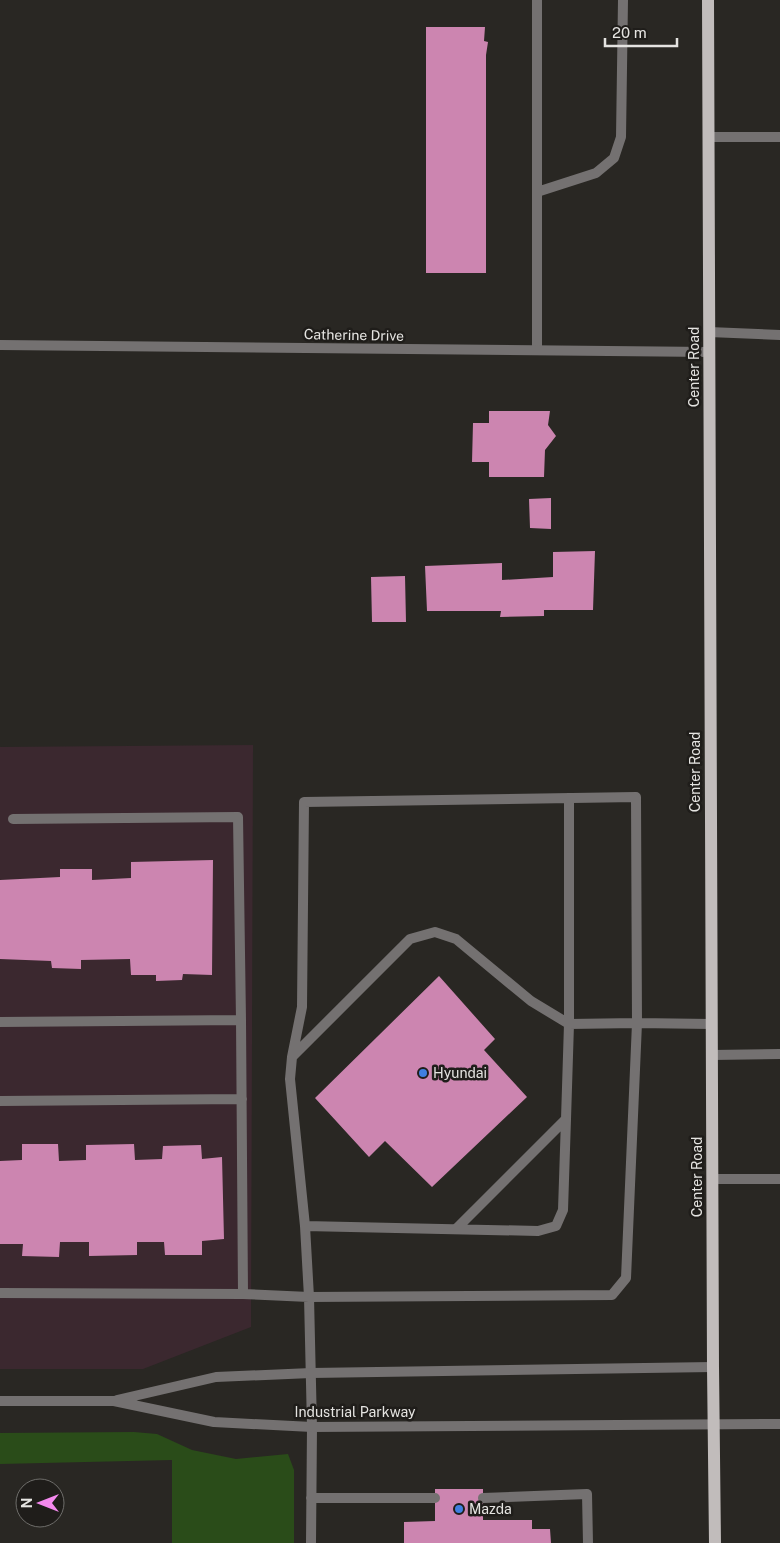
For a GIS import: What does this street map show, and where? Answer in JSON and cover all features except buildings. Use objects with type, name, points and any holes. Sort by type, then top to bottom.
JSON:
[{"type":"main road","name":"Center Road","points":[[708,0],[711,1024],[715,1543]]},
{"type":"street","points":[[537,0],[537,350]]},
{"type":"street","points":[[537,192],[596,174],[614,158],[621,137],[623,0]]},
{"type":"street","points":[[708,137],[780,137]]},
{"type":"street","points":[[709,332],[780,334]]},
{"type":"street","name":"Catherine Drive","points":[[0,345],[709,352]]},
{"type":"street","points":[[0,1293],[243,1294],[309,1297],[612,1295],[626,1278],[637,1023],[636,797],[304,802],[302,1007],[292,1057],[290,1079],[305,1226],[309,1297],[312,1427],[311,1543]]},
{"type":"street","points":[[305,1226],[538,1231],[556,1226],[563,1210],[569,1024],[569,798]]},
{"type":"street","points":[[13,818],[238,817],[243,1294]]},
{"type":"street","points":[[292,1057],[410,939],[436,932],[456,939],[531,1000],[569,1024],[711,1024]]},
{"type":"street","points":[[0,1022],[241,1020]]},
{"type":"street","points":[[712,1055],[780,1054]]},
{"type":"street","points":[[0,1101],[242,1099]]},
{"type":"street","points":[[456,1229],[566,1118]]},
{"type":"street","points":[[712,1179],[780,1179]]},
{"type":"street","points":[[114,1401],[216,1377],[311,1372],[713,1367]]},
{"type":"street","name":"Industrial Parkway","points":[[0,1402],[114,1401],[214,1422],[312,1427],[780,1424]]},
{"type":"street","points":[[483,1498],[587,1494],[588,1543]]},
{"type":"street","points":[[311,1498],[435,1498]]},
{"type":"shaded area","points":[[253,745],[251,1327],[143,1369],[0,1369],[0,747]]},
{"type":"green space","points":[[134,1432],[157,1434],[192,1450],[236,1459],[288,1454],[294,1470],[294,1543],[172,1543],[172,1460],[0,1464],[0,1433]]},
{"type":"place","name":"Hyundai","points":[[423,1073]]},
{"type":"place","name":"Mazda","points":[[459,1509]]}]
